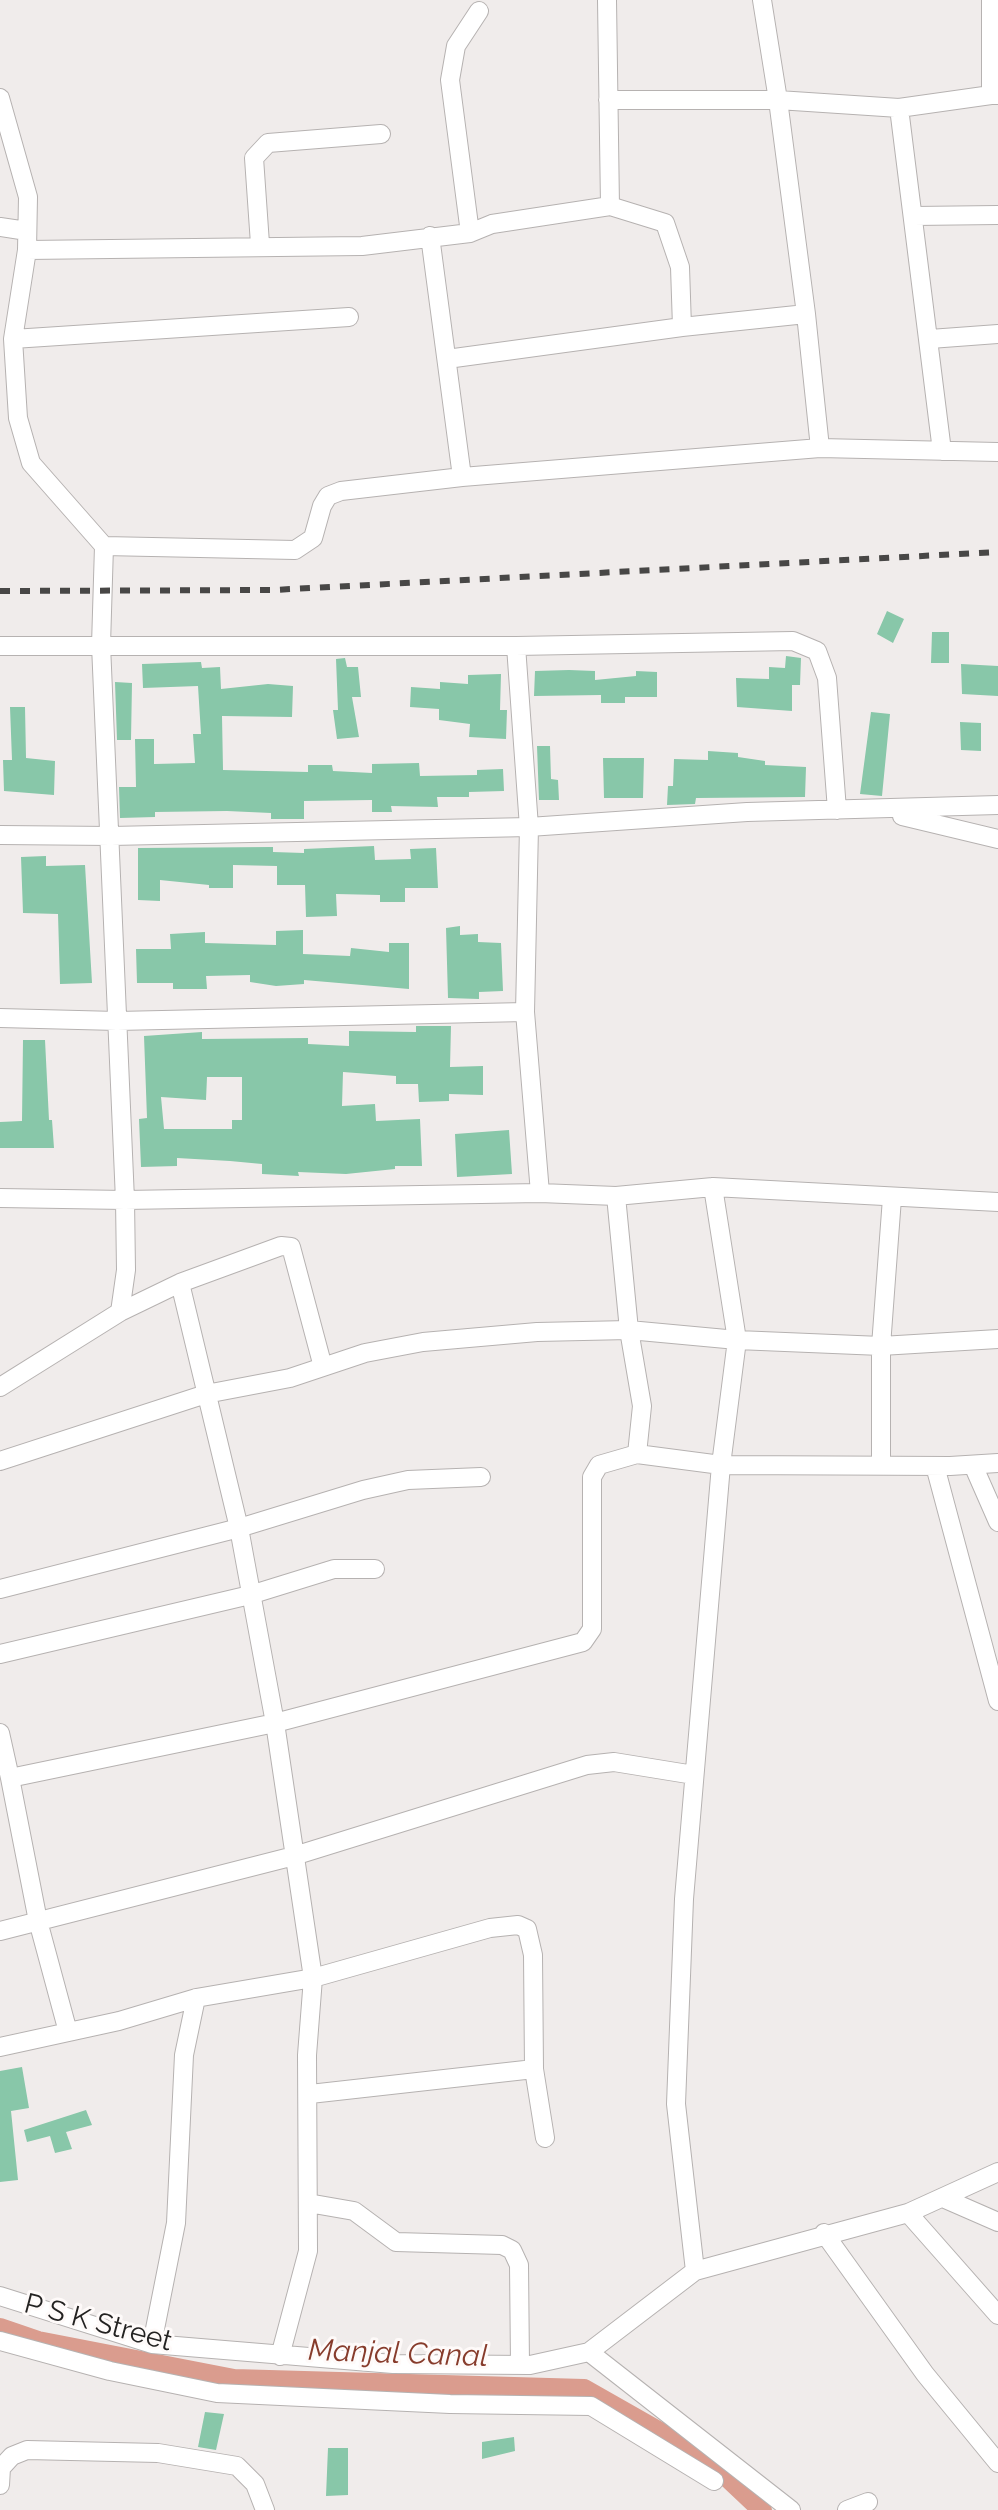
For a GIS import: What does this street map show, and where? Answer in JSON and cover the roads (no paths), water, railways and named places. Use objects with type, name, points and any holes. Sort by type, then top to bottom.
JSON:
[{"type":"street","points":[[607,0],[610,206]]},
{"type":"street","points":[[762,0],[806,314],[820,448]]},
{"type":"street","points":[[608,100],[778,100],[899,108],[995,95],[991,0]]},
{"type":"street","points":[[470,233],[450,80],[456,46],[479,11]]},
{"type":"street","points":[[0,98],[28,197],[27,250],[13,339],[9,416],[31,463],[104,546],[101,645],[125,1200],[126,1270],[120,1312]]},
{"type":"street","points":[[899,108],[942,451]]},
{"type":"street","points":[[260,244],[254,158],[268,143],[381,134]]},
{"type":"street","points":[[27,250],[158,250],[260,244],[362,246],[470,233],[492,224],[610,206],[665,223],[680,267],[682,327]]},
{"type":"street","points":[[914,216],[998,215]]},
{"type":"street","points":[[0,227],[27,231]]},
{"type":"street","points":[[430,236],[462,477]]},
{"type":"street","points":[[447,359],[682,327],[806,314]]},
{"type":"street","points":[[13,339],[349,317]]},
{"type":"street","points":[[930,339],[998,334]]},
{"type":"street","points":[[104,546],[295,550],[313,538],[328,496],[341,491],[462,477],[820,448],[998,452]]},
{"type":"street","points":[[0,646],[516,646],[793,641],[817,651],[827,678],[837,810]]},
{"type":"street","points":[[516,646],[529,827],[525,1012],[540,1193]]},
{"type":"street","points":[[0,835],[111,836],[529,827],[747,812],[998,805]]},
{"type":"street","points":[[876,810],[998,839]]},
{"type":"street","points":[[0,1018],[117,1021],[525,1012]]},
{"type":"street","points":[[0,1198],[125,1200],[540,1193],[616,1196],[713,1187],[998,1202]]},
{"type":"street","points":[[713,1187],[737,1340],[721,1465],[684,1899],[676,2104],[695,2271],[824,2233],[908,2213],[998,2172]]},
{"type":"street","points":[[616,1196],[629,1330],[642,1406],[637,1454]]},
{"type":"street","points":[[881,1464],[881,1346],[892,1198]]},
{"type":"street","points":[[0,1387],[120,1312],[180,1283],[281,1246],[291,1247],[323,1367]]},
{"type":"street","points":[[180,1283],[239,1528],[275,1723],[313,1978],[307,2055],[310,2094],[308,2251],[280,2356]]},
{"type":"street","points":[[0,1461],[206,1394],[290,1378],[365,1353],[423,1342],[537,1332],[629,1330],[737,1340],[881,1346],[998,1339]]},
{"type":"street","points":[[10,1778],[275,1723],[583,1642],[592,1629],[592,1477],[599,1465],[637,1454],[721,1465],[935,1466],[998,1463]]},
{"type":"street","points":[[973,1465],[998,1522]]},
{"type":"street","points":[[935,1466],[998,1701]]},
{"type":"street","points":[[0,1589],[239,1528],[363,1490],[408,1480],[481,1477]]},
{"type":"street","points":[[0,1654],[250,1595],[334,1569],[375,1569]]},
{"type":"street","points":[[0,1733],[38,1921],[68,2032]]},
{"type":"street","points":[[0,1931],[294,1856],[587,1765],[614,1762],[694,1775]]},
{"type":"street","points":[[0,2047],[196,1998],[313,1978],[490,1928],[518,1925],[527,1929],[533,1955],[534,2069],[545,2138]]},
{"type":"street","points":[[152,2344],[176,2223],[184,2055],[196,1998]]},
{"type":"street","points":[[310,2094],[534,2069]]},
{"type":"street","points":[[943,2198],[998,2222]]},
{"type":"street","points":[[308,2203],[354,2211],[396,2242],[502,2245],[512,2250],[519,2265],[520,2365]]},
{"type":"street","points":[[908,2213],[998,2315]]},
{"type":"street","points":[[824,2233],[925,2374],[998,2463]]},
{"type":"street","name":"P S K Street","points":[[0,2296],[152,2344],[393,2364],[520,2365],[589,2352],[695,2271]]},
{"type":"street","points":[[0,2341],[110,2371],[217,2393],[450,2404],[591,2406],[714,2481]]},
{"type":"street","points":[[589,2352],[791,2510]]},
{"type":"street","points":[[0,2485],[1,2468],[12,2456],[27,2450],[158,2453],[237,2466],[255,2484],[265,2510]]},
{"type":"street","points":[[847,2510],[868,2502]]},
{"type":"waterway","name":"Manjal Canal","points":[[0,2328],[38,2341],[234,2379],[584,2389],[665,2435],[728,2478],[762,2510]]},
{"type":"railway","points":[[0,591],[273,590],[998,552]]}]
